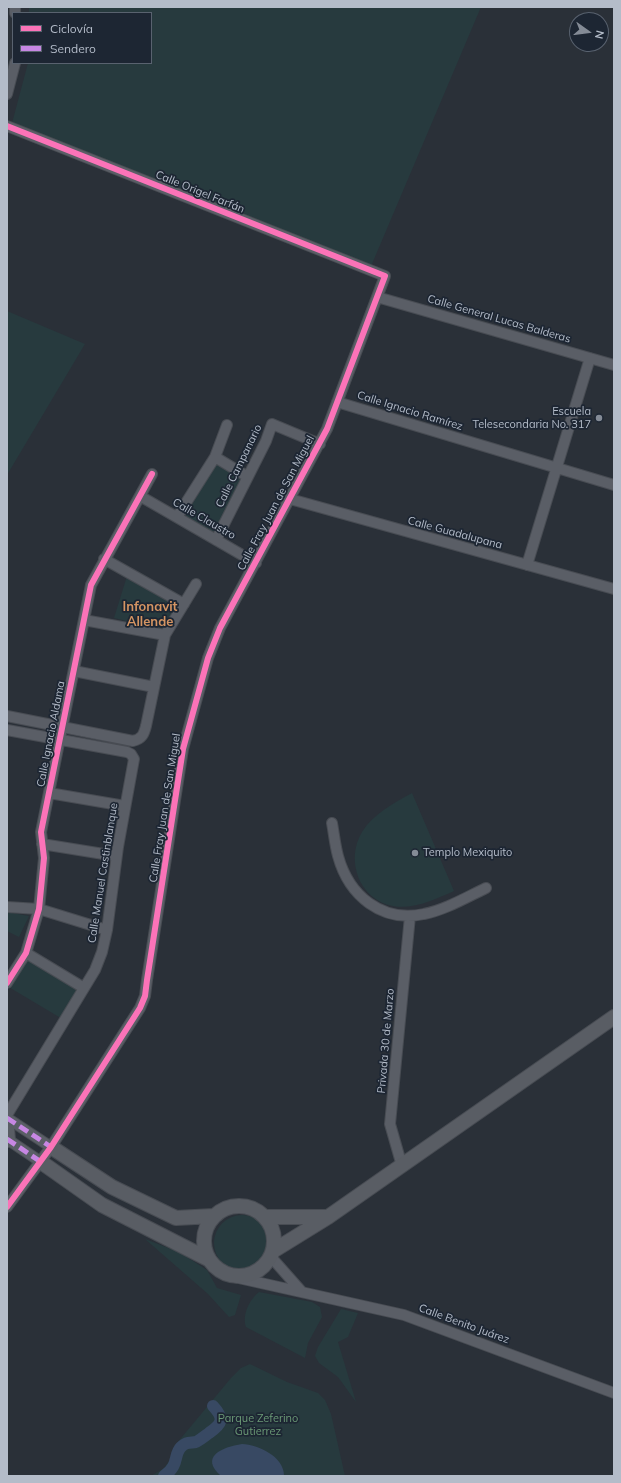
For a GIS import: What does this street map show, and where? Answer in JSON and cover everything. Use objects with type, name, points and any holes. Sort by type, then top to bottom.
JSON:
[{"type":"main road","points":[[41,1162],[102,1205],[208,1259],[219,1271],[234,1277],[249,1276],[262,1269],[272,1254],[402,1166],[614,1017]]},
{"type":"main road","points":[[51,1147],[112,1187],[176,1218],[214,1216]]},
{"type":"main road","points":[[41,1162],[51,1161],[100,1189],[112,1187]]},
{"type":"main road","points":[[208,1259],[204,1244],[206,1228],[214,1216],[226,1208],[240,1206],[254,1209],[265,1217],[272,1227],[274,1239],[272,1254]]},
{"type":"main road","points":[[265,1217],[328,1217]]},
{"type":"street","points":[[7,94],[15,64]]},
{"type":"street","name":"Calle Origel Farfán","points":[[7,126],[385,276]]},
{"type":"street","name":"Calle Fray Juan de San Miguel","points":[[7,1207],[51,1147],[140,1008],[145,996],[183,749],[194,703],[208,658],[220,628],[320,444],[385,276]]},
{"type":"street","name":"Calle General Lucas Balderas","points":[[377,297],[614,365]]},
{"type":"street","points":[[527,565],[590,358]]},
{"type":"street","name":"Calle Ignacio Ramírez","points":[[337,402],[614,485]]},
{"type":"street","name":"Calle Campanario","points":[[216,540],[248,477],[272,424],[320,444]]},
{"type":"street","points":[[178,518],[215,457],[227,426]]},
{"type":"street","points":[[215,457],[248,477]]},
{"type":"street","name":"Calle Ignacio Aldama","points":[[7,983],[26,953],[39,909],[44,858],[41,832],[91,585],[152,474]]},
{"type":"street","name":"Calle Claustro","points":[[140,496],[256,563]]},
{"type":"street","name":"Calle Guadalupana","points":[[290,500],[614,589]]},
{"type":"street","points":[[104,559],[184,604]]},
{"type":"street","points":[[7,716],[133,741],[139,740],[144,734],[146,726],[165,635],[196,584]]},
{"type":"street","points":[[84,620],[165,635]]},
{"type":"street","points":[[74,671],[154,687]]},
{"type":"street","points":[[7,730],[60,740]]},
{"type":"street","name":"Calle Manuel Castinblanque","points":[[7,1115],[84,988],[102,952],[107,930],[116,856],[134,759],[131,754],[60,740]]},
{"type":"street","points":[[50,793],[126,806]]},
{"type":"street","points":[[332,823],[338,856],[349,884],[365,902],[386,913],[410,916],[425,914],[486,888]]},
{"type":"street","points":[[42,844],[116,856]]},
{"type":"street","points":[[7,907],[39,909],[107,930]]},
{"type":"street","name":"Privada 30 de Marzo","points":[[402,1166],[390,1124],[410,916]]},
{"type":"street","points":[[26,953],[84,988]]},
{"type":"street","points":[[7,1118],[51,1147]]},
{"type":"street","points":[[7,1136],[41,1162]]},
{"type":"street","points":[[272,1254],[302,1292]]},
{"type":"street","name":"Calle Benito Juárez","points":[[234,1277],[404,1315],[614,1393]]},
{"type":"green space","points":[[29,7],[481,7],[369,271],[11,127],[28,64],[152,64],[152,12],[29,12]]},
{"type":"green space","points":[[7,311],[85,344],[7,475]]},
{"type":"green space","points":[[218,459],[247,479],[215,536],[185,517]]},
{"type":"green space","points":[[127,576],[183,606],[164,630],[114,618]]},
{"type":"green space","points":[[412,793],[454,891],[416,905],[401,907],[393,906],[381,902],[371,896],[358,877],[355,866],[357,843],[362,832],[378,814]]},
{"type":"green space","points":[[7,912],[29,916],[19,937],[7,931]]},
{"type":"green space","points":[[26,953],[84,988],[64,1020],[7,986]]},
{"type":"green space","points":[[242,1215],[253,1217],[262,1223],[268,1232],[270,1243],[268,1254],[262,1263],[253,1269],[242,1271],[231,1269],[222,1263],[216,1254],[214,1243],[216,1232],[222,1223],[231,1217]]},
{"type":"green space","points":[[145,1239],[179,1252],[207,1270],[217,1288],[241,1295],[235,1315],[229,1317],[208,1294]]},
{"type":"green space","points":[[259,1292],[312,1302],[320,1307],[322,1317],[308,1343],[305,1358],[246,1327],[245,1318],[247,1308],[255,1295]]},
{"type":"green space","points":[[341,1309],[358,1313],[348,1337],[338,1342],[356,1402],[338,1377],[319,1363],[315,1356],[318,1347]]},
{"type":"green space","name":"Parque Zeferino Gutierrez","points":[[250,1364],[287,1382],[318,1393],[325,1400],[331,1414],[345,1476],[151,1476],[164,1468],[169,1461],[177,1443],[231,1378],[241,1368]]},
{"type":"water","points":[[242,1444],[262,1449],[275,1457],[283,1469],[284,1476],[221,1476],[212,1463],[213,1458],[221,1450],[234,1445]]},
{"type":"waterway","points":[[164,1476],[172,1468],[177,1453],[183,1445],[198,1441],[217,1427],[220,1418],[213,1406]]},
{"type":"marked path","points":[[7,1118],[51,1147]]},
{"type":"marked path","points":[[7,1139],[41,1162]]},
{"type":"cycle path","points":[[7,126],[385,276],[327,429],[220,628],[208,658],[183,749],[145,996],[140,1008],[51,1147],[7,1207]]},
{"type":"cycle path","points":[[7,983],[26,953],[39,909],[44,858],[41,832],[91,585],[152,474]]},
{"type":"place","name":"Escuela Telesecondaria No. 317","points":[[599,418]]},
{"type":"place","name":"Templo Mexiquito","points":[[415,853]]},
{"type":"district","name":"Infonavit Allende","points":[[150,614]]}]
